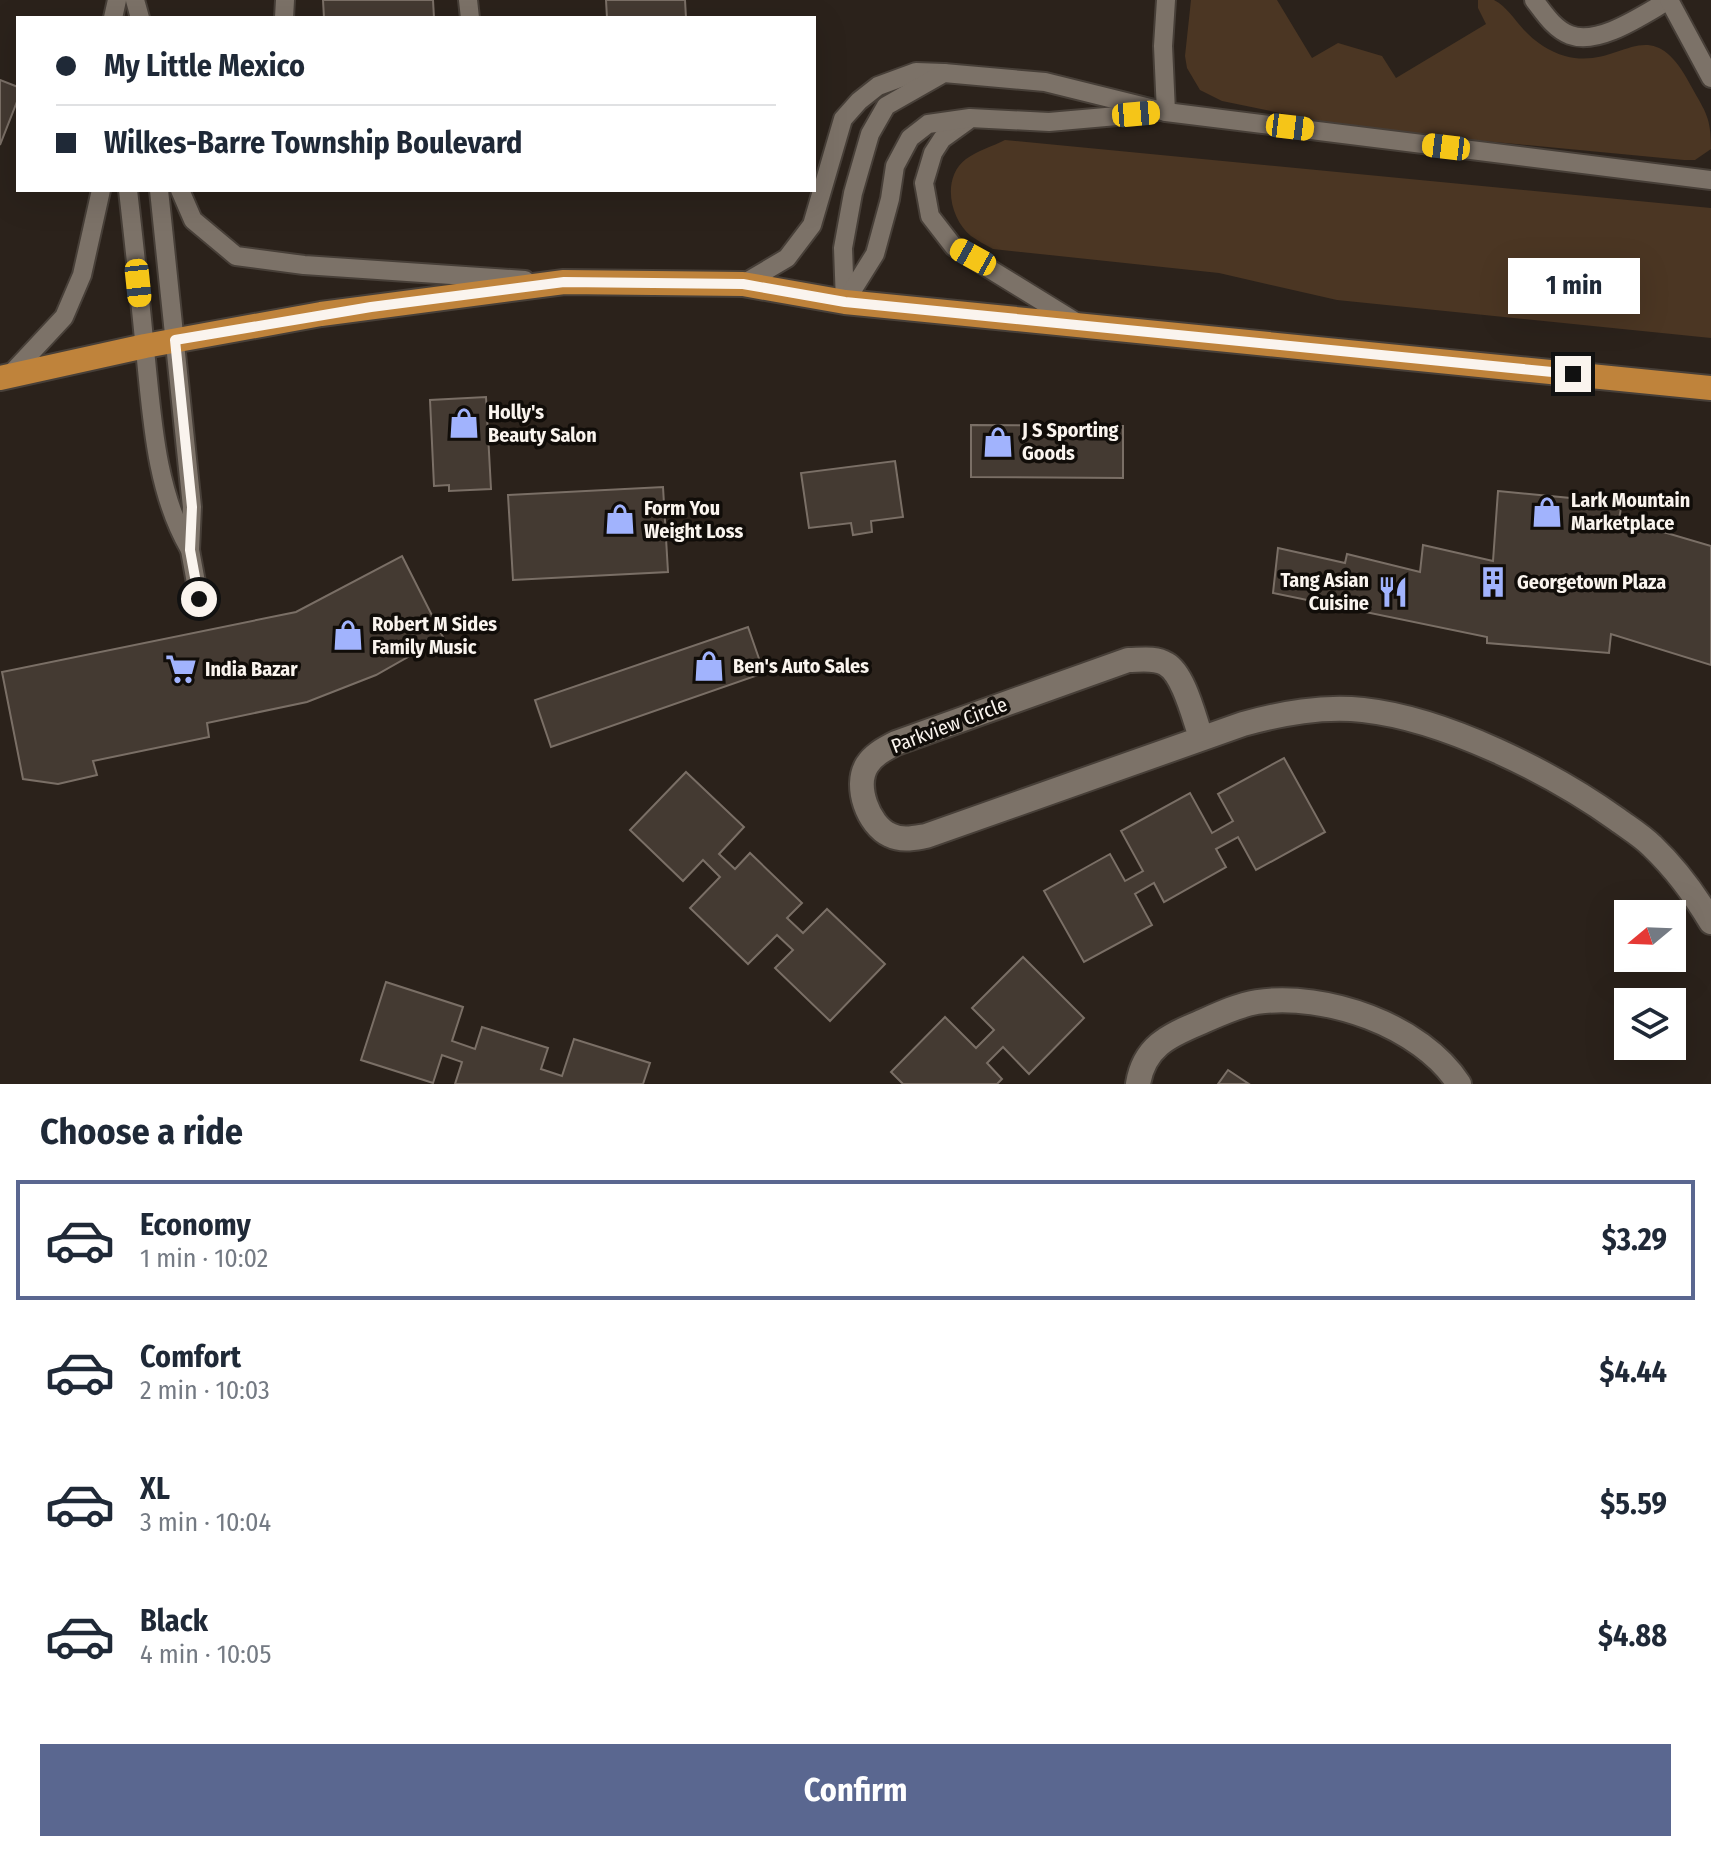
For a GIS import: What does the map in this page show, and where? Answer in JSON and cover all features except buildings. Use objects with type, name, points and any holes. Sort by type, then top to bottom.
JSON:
[{"type":"main road","points":[[5,376],[175,340],[351,310],[564,282],[743,284],[845,302],[1711,388]]},
{"type":"street","name":"Parkview Circle","points":[[1201,737],[1181,682],[1167,664],[1150,659],[1128,660],[896,743],[877,753],[865,768],[861,787],[874,823],[890,835],[908,839],[926,836],[1201,737],[1285,712],[1364,710],[1410,720],[1472,740],[1591,801],[1651,845],[1697,899],[1711,922]]},
{"type":"street","points":[[1138,1084],[1140,1069],[1155,1045],[1184,1029],[1255,1002],[1325,1003],[1360,1013],[1396,1030],[1425,1049],[1453,1074],[1459,1084]]},
{"type":"lane","points":[[1166,0],[1163,46],[1166,112]]},
{"type":"lane","points":[[1534,0],[1552,23],[1571,36],[1611,32],[1669,0],[1711,78]]},
{"type":"lane","points":[[743,284],[787,258],[812,225],[843,119],[878,86],[916,72],[1045,82],[1166,112],[1711,180]]},
{"type":"lane","points":[[845,302],[843,248],[853,193],[870,134],[886,106],[944,73]]},
{"type":"lane","points":[[845,302],[875,254],[890,199],[895,166],[910,138],[928,124],[970,118],[1049,122],[1166,112]]},
{"type":"lane","points":[[970,118],[942,139],[933,153],[924,183],[930,216],[954,247],[1082,325]]},
{"type":"lane","points":[[5,376],[64,317],[82,275],[101,192]]},
{"type":"lane","points":[[128,192],[153,422],[167,494],[181,535],[190,550]]},
{"type":"lane","points":[[159,192],[192,507],[190,550],[199,599]]},
{"type":"lane","points":[[181,192],[193,220],[236,256],[304,265],[564,282]]},
{"type":"shaded area","points":[[1191,0],[1277,0],[1312,58],[1338,43],[1382,56],[1396,78],[1486,24],[1478,8],[1478,0],[1494,0],[1537,42],[1565,56],[1585,59],[1648,45],[1662,49],[1676,62],[1704,109],[1709,122],[1711,149],[1695,160],[1684,160],[1358,129],[1222,101],[1200,90],[1187,68],[1185,56]]},
{"type":"shaded area","points":[[1005,140],[1711,208],[1711,338],[1337,300],[1219,273],[993,249],[964,229],[954,209],[951,187],[958,167],[966,159]]},
{"type":"place","name":"Holly's Beauty Salon","points":[[464,423]]},
{"type":"place","name":"J S Sporting Goods","points":[[998,442]]},
{"type":"place","name":"Lark Mountain Marketplace","points":[[1547,512]]},
{"type":"place","name":"Form You Weight Loss","points":[[620,519]]},
{"type":"place","name":"Georgetown Plaza","points":[[1493,582]]},
{"type":"place","name":"Tang Asian Cuisine","points":[[1393,592]]},
{"type":"place","name":"Robert M Sides Family Music","points":[[348,635]]},
{"type":"place","name":"Ben's Auto Sales","points":[[709,666]]},
{"type":"place","name":"India Bazar","points":[[181,669]]},
{"type":"route","points":[[199,599],[190,550],[192,507],[175,340],[321,314],[564,282],[743,284],[845,302],[1573,374]]}]
